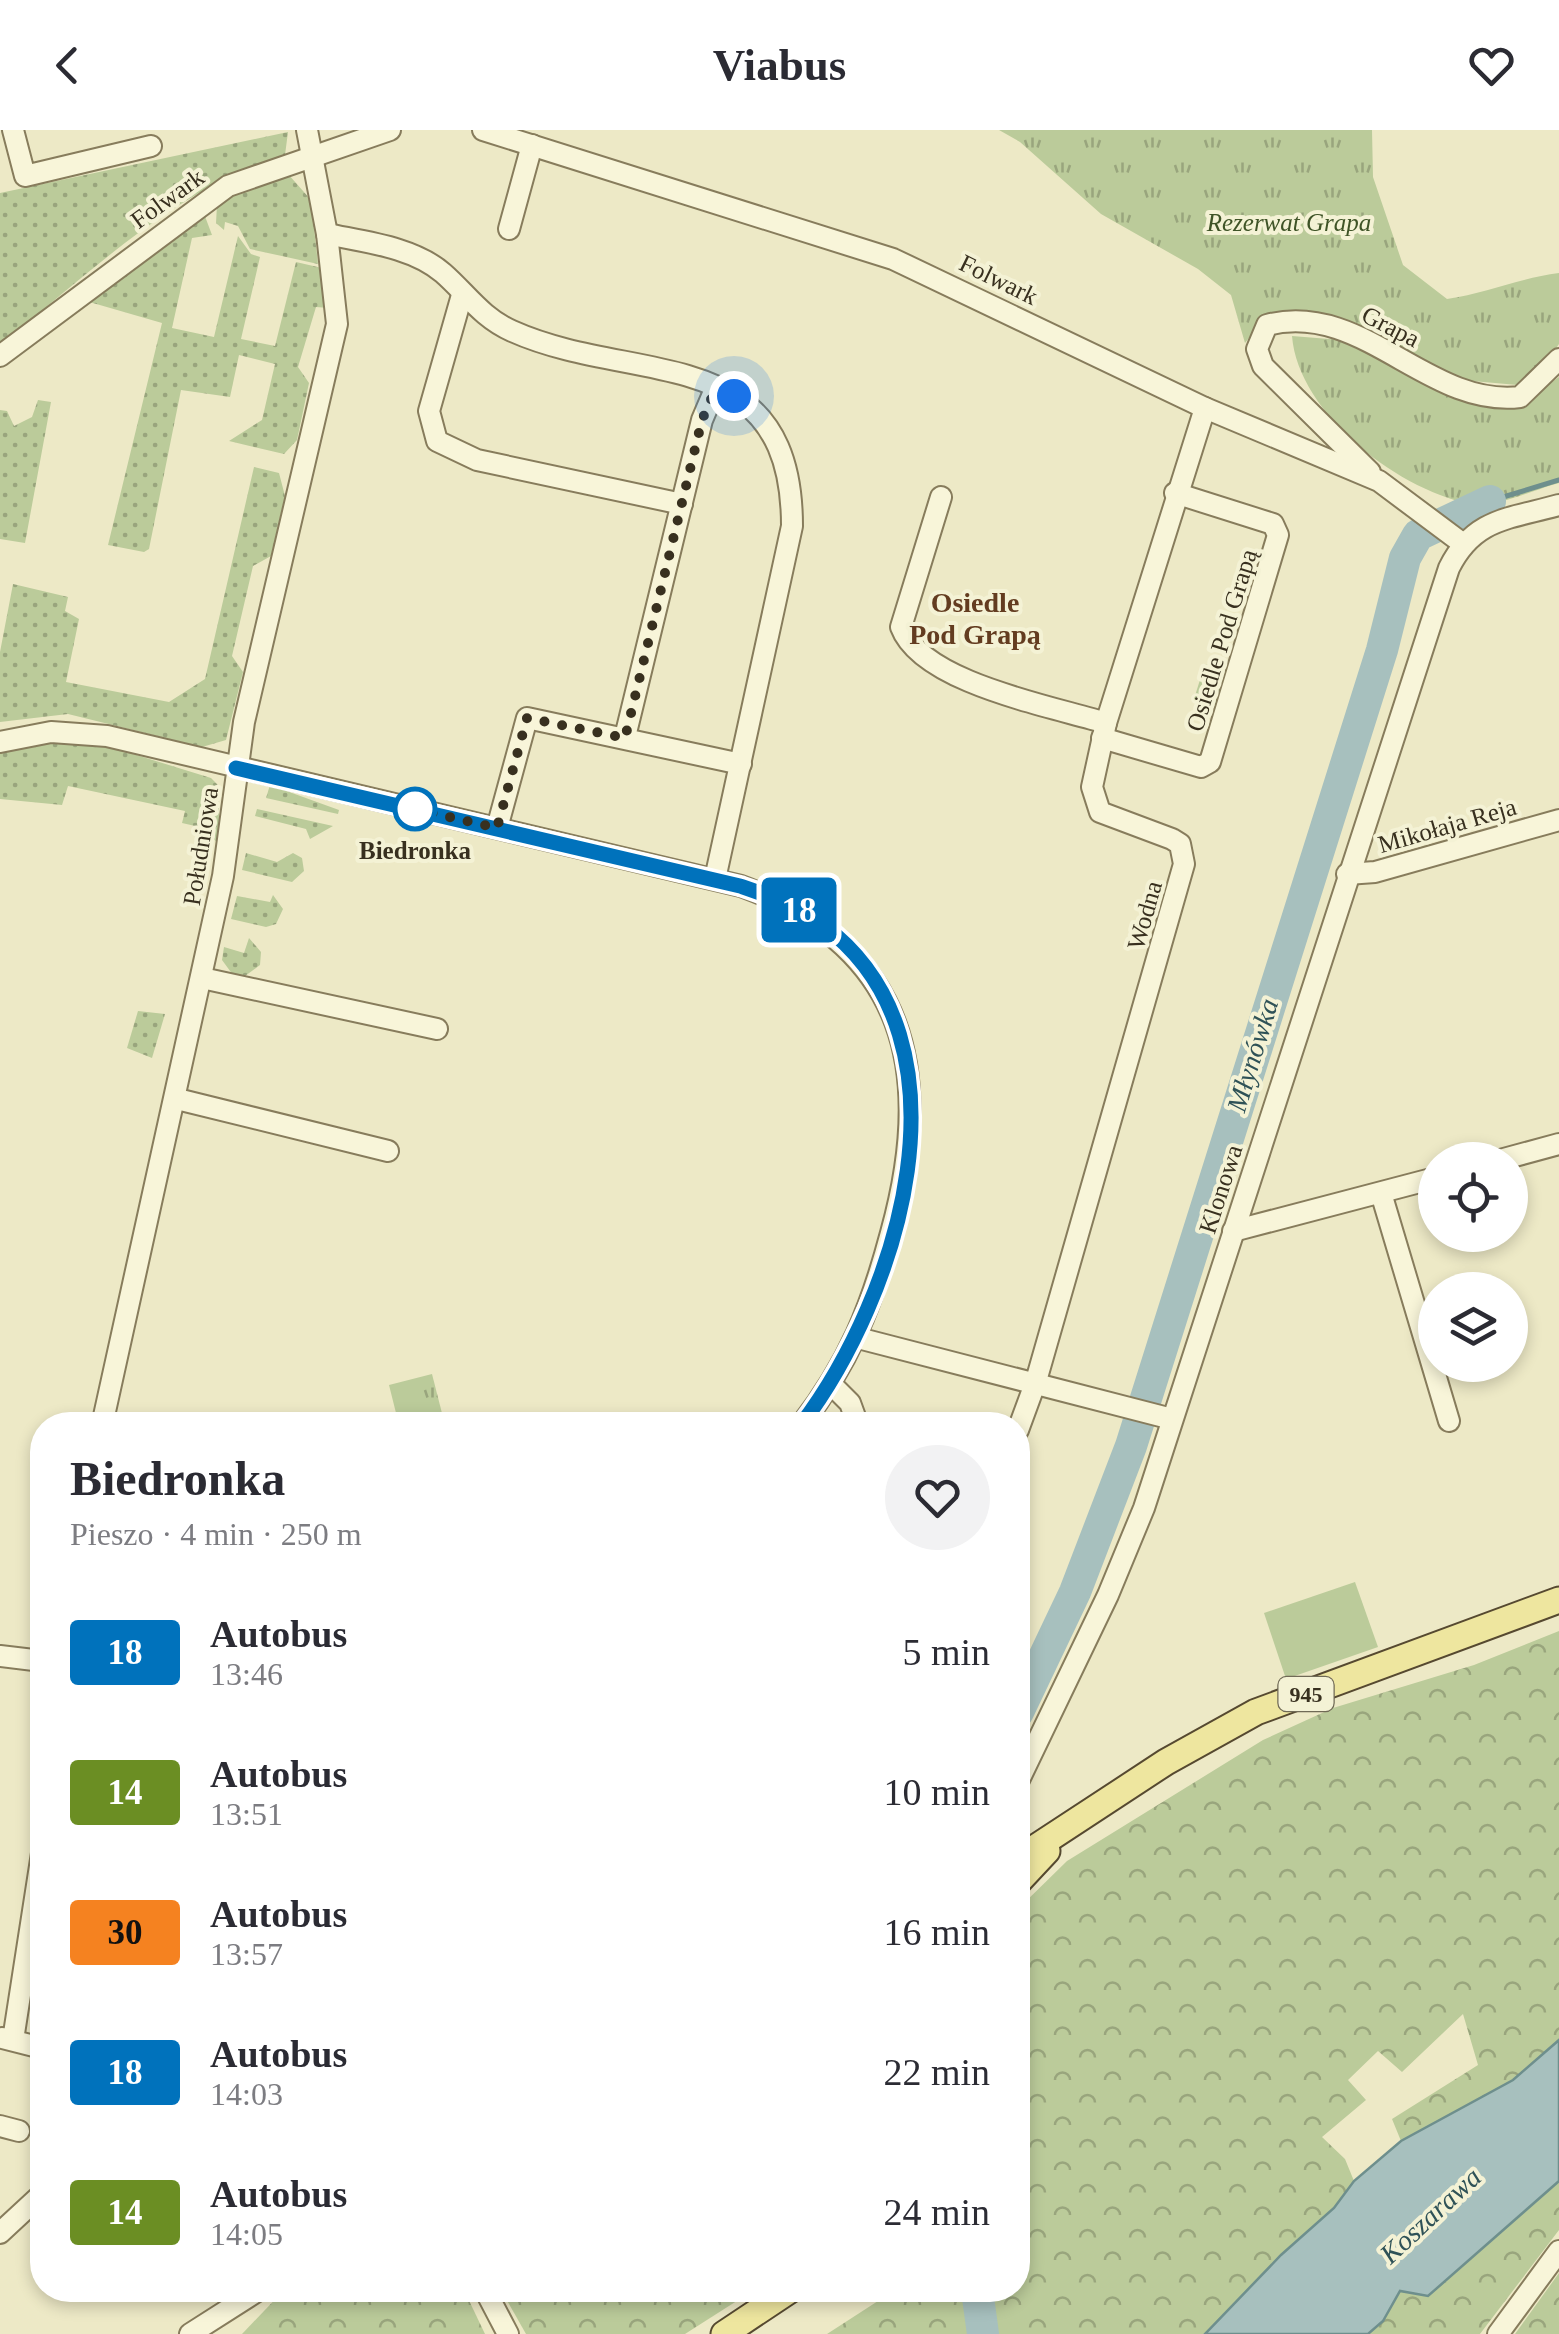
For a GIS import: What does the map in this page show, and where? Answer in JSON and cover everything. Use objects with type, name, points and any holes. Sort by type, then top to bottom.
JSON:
[{"type":"main road","name":"945","points":[[1030,1851],[1166,1762],[1256,1712],[1559,1600]]},
{"type":"main road","name":"945","points":[[1030,1869],[1071,1826]]},
{"type":"main road","points":[[724,2334],[772,2302]]},
{"type":"street","points":[[13,130],[24,176],[151,146]]},
{"type":"street","name":"Południowa","points":[[105,1412],[177,1099],[223,876],[236,768],[337,324],[328,234],[307,130]]},
{"type":"street","name":"Folwark","points":[[0,356],[200,202],[261,171],[390,130]]},
{"type":"street","name":"Folwark","points":[[483,130],[894,259],[1205,408],[1379,480],[1455,537]]},
{"type":"street","points":[[508,229],[532,145]]},
{"type":"street","points":[[328,234],[427,262],[462,295],[511,331],[716,388],[752,405],[778,441],[792,494],[783,575],[715,880]]},
{"type":"street","points":[[462,295],[429,411],[437,440],[477,460],[682,504]]},
{"type":"street","name":"Grapa","points":[[1379,480],[1269,375],[1256,350],[1267,325],[1346,330],[1474,394],[1520,397],[1559,358]]},
{"type":"street","points":[[625,738],[702,420],[716,388]]},
{"type":"street","name":"Wodna","points":[[1025,1412],[1184,864],[1180,844],[1172,839],[1100,812],[1092,787],[1104,731],[1175,493],[1205,408]]},
{"type":"street","name":"Osiedle Pod Grapą","points":[[941,496],[901,627],[926,662],[1201,767],[1210,762],[1278,534],[1274,524],[1175,493]]},
{"type":"street","points":[[1455,537],[1559,505]]},
{"type":"street","name":"Klonowa","points":[[1030,1757],[1108,1595],[1144,1508],[1449,568],[1455,537]]},
{"type":"street","points":[[497,828],[527,718],[741,764]]},
{"type":"street","points":[[0,742],[76,731],[715,880],[775,898],[826,927],[870,977],[899,1032],[913,1107],[902,1192],[858,1338],[811,1412]]},
{"type":"street","name":"Mikołaja Reja","points":[[1347,874],[1375,872],[1559,820]]},
{"type":"street","points":[[202,978],[437,1028]]},
{"type":"street","points":[[177,1099],[388,1151]]},
{"type":"street","points":[[1528,1152],[1559,1144]]},
{"type":"street","points":[[1233,1231],[1418,1183]]},
{"type":"street","points":[[1381,1193],[1449,1420]]},
{"type":"street","points":[[858,1338],[1172,1419]]},
{"type":"street","points":[[832,1384],[853,1412]]},
{"type":"street","points":[[0,1656],[30,1660]]},
{"type":"street","points":[[7,2039],[30,1917]]},
{"type":"street","points":[[0,2233],[30,2205]]},
{"type":"street","points":[[1498,2334],[1559,2252]]},
{"type":"street","points":[[190,2334],[240,2302]]},
{"type":"street","points":[[492,2302],[508,2334]]},
{"type":"green space","name":"Rezerwat Grapa","points":[[999,130],[1372,130],[1373,177],[1403,265],[1447,299],[1559,273],[1559,344],[1530,386],[1461,380],[1421,366],[1378,334],[1319,313],[1265,318],[1245,343],[1231,295],[1198,269],[1101,214],[1020,142]]},
{"type":"green space","points":[[288,132],[285,155],[245,170],[170,211],[0,345],[0,193]]},
{"type":"green space","points":[[288,174],[311,200],[318,264],[250,249],[238,226],[225,222],[224,230],[216,223],[217,205],[224,197]]},
{"type":"green space","points":[[200,203],[212,235],[192,238],[172,328],[214,337],[238,236],[251,254],[260,257],[241,339],[275,346],[296,262],[322,268],[329,308],[316,307],[298,367],[309,383],[297,440],[284,454],[229,441],[262,420],[275,364],[239,355],[230,397],[181,390],[149,549],[144,552],[108,545],[162,323],[86,301]]},
{"type":"green space","points":[[1292,336],[1354,341],[1519,404],[1559,377],[1559,483],[1485,505],[1448,498],[1417,485],[1359,446],[1333,421],[1313,394],[1299,365]]},
{"type":"green space","points":[[38,400],[51,402],[25,543],[0,539],[0,410],[7,411],[14,426],[32,417]]},
{"type":"green space","points":[[254,467],[279,473],[285,496],[271,556],[253,566],[232,656],[243,672],[226,740],[202,747],[68,714],[0,722],[0,652],[13,584],[68,597],[65,611],[79,619],[66,682],[169,702],[205,679]]},
{"type":"green space","points":[[1205,664],[1228,671],[1217,706],[1194,699]]},
{"type":"green space","points":[[59,739],[91,741],[211,778],[218,785],[220,846],[204,828],[182,823],[185,811],[68,786],[62,805],[0,799],[0,752]]},
{"type":"green space","points":[[270,785],[339,810],[338,814],[266,798]]},
{"type":"green space","points":[[257,809],[333,826],[310,839],[306,829],[255,816]]},
{"type":"green space","points":[[246,853],[277,862],[293,853],[302,858],[304,871],[292,882],[242,870]]},
{"type":"green space","points":[[273,895],[283,909],[276,924],[266,927],[231,919],[237,896],[270,902]]},
{"type":"green space","points":[[249,938],[261,952],[260,965],[245,976],[233,975],[222,960],[224,947],[244,953]]},
{"type":"green space","points":[[138,1011],[165,1014],[152,1058],[127,1048]]},
{"type":"green space","points":[[432,1374],[442,1412],[396,1412],[389,1385]]},
{"type":"green space","points":[[1355,1582],[1378,1647],[1286,1679],[1264,1613]]},
{"type":"green space","points":[[1559,1631],[1559,2040],[1513,2080],[1401,2141],[1392,2119],[1478,2065],[1463,2014],[1402,2072],[1378,2051],[1348,2080],[1366,2100],[1322,2137],[1345,2159],[1354,2181],[1334,2208],[1281,2255],[1205,2334],[827,2334],[876,2302],[1030,2302],[1030,1897],[1067,1861],[1263,1740],[1333,1708],[1474,1665]]},
{"type":"green space","points":[[1559,2181],[1559,2230],[1480,2334],[1368,2334],[1383,2321],[1400,2291],[1428,2296]]},
{"type":"green space","points":[[1559,2273],[1559,2334],[1515,2334]]},
{"type":"green space","points":[[273,2302],[470,2302],[485,2334],[242,2334]]},
{"type":"green space","points":[[508,2302],[735,2302],[685,2334],[526,2334]]},
{"type":"water","name":"Koszarawa","points":[[1559,2040],[1559,2181],[1428,2296],[1400,2291],[1383,2321],[1368,2334],[1205,2334],[1281,2255],[1334,2208],[1354,2181],[1401,2141],[1513,2080]]},
{"type":"waterway","name":"Młynówka","points":[[1490,501],[1559,480]]},
{"type":"waterway","name":"Młynówka","points":[[1030,1687],[1075,1592],[1131,1446],[1382,650],[1405,558],[1418,535],[1490,501]]},
{"type":"waterway","name":"Młynówka","points":[[979,2302],[983,2334]]},
{"type":"bus line","name":"18","points":[[236,768],[740,886],[808,914],[847,946],[886,1001],[899,1032],[913,1107],[910,1147],[885,1256],[858,1338],[811,1412]]},
{"type":"place","name":"Biedronka","points":[[415,809]]},
{"type":"district","name":"Osiedle Pod Grapą","points":[[975,618]]},
{"type":"route","points":[[415,809],[497,828],[527,718],[535,716],[625,738],[702,420],[716,388],[734,396]]}]
